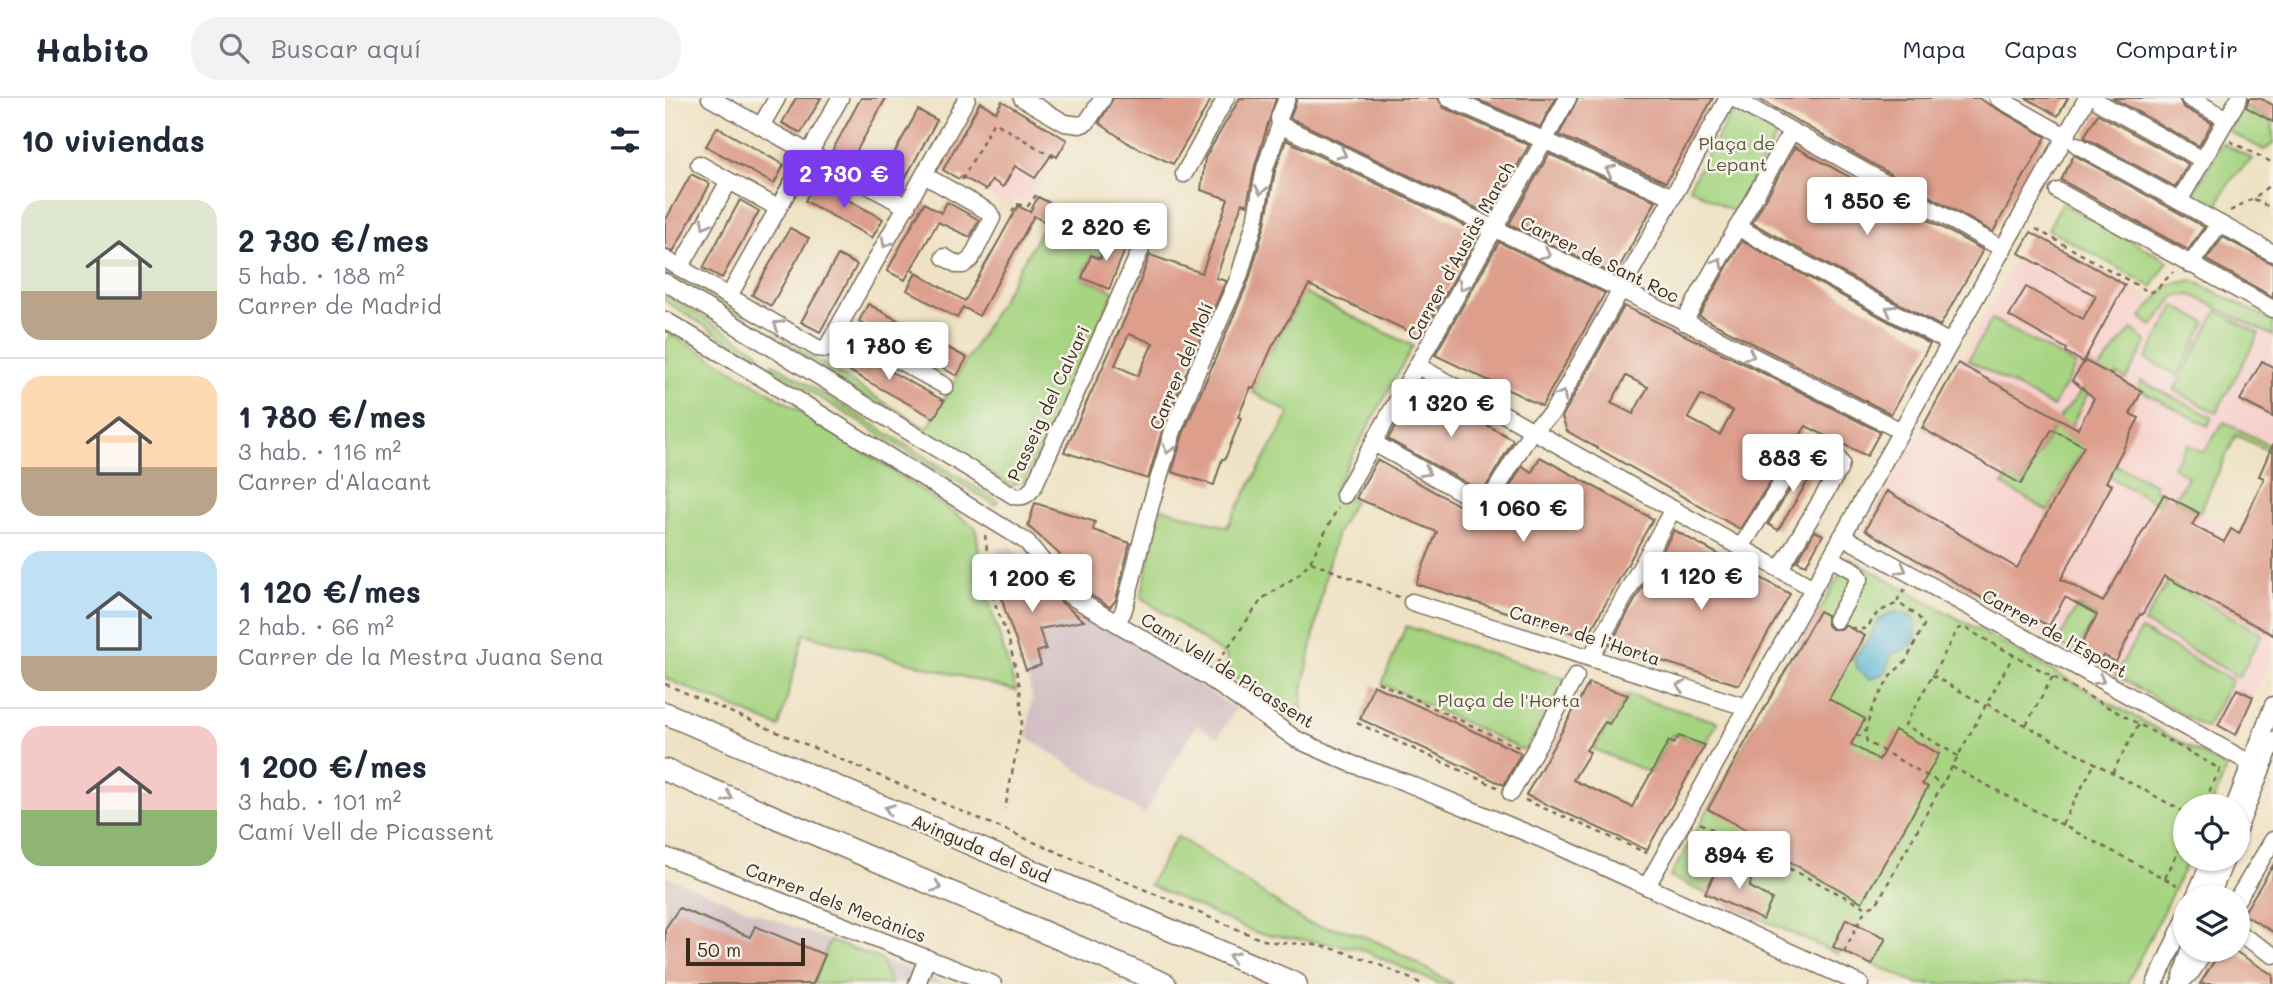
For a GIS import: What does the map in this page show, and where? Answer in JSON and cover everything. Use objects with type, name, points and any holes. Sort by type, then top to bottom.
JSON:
[{"type":"main road","name":"Avinguda del Sud","points":[[665,713],[1296,984]]},
{"type":"main road","points":[[665,770],[1165,984]]},
{"type":"street","points":[[710,98],[907,207]]},
{"type":"street","points":[[761,126],[777,98]]},
{"type":"street","points":[[729,296],[840,98]]},
{"type":"street","points":[[665,259],[817,348],[829,348],[967,98]]},
{"type":"street","points":[[1022,98],[1065,123],[1080,125],[1091,118],[1103,98]]},
{"type":"street","points":[[1184,174],[1226,98]]},
{"type":"street","name":"Carrer del Molí","points":[[1116,623],[1128,596],[1173,431],[1239,277],[1255,222],[1265,168],[1287,98]]},
{"type":"street","points":[[1448,98],[1673,197]]},
{"type":"street","name":"Carrer d'Ausiàs March","points":[[1344,495],[1568,98]]},
{"type":"street","points":[[1374,443],[1481,502],[1493,494],[1532,430],[1550,416],[1730,98],[2003,249]]},
{"type":"street","points":[[1998,98],[2273,253]]},
{"type":"street","points":[[2189,98],[2227,119]]},
{"type":"street","points":[[2179,201],[2239,98]]},
{"type":"street","points":[[1647,886],[2003,249],[2094,101],[2203,160]]},
{"type":"street","name":"Carrer de Sant Roc","points":[[1280,125],[1622,290],[1901,431]]},
{"type":"street","points":[[1685,322],[1791,132]]},
{"type":"street","points":[[699,164],[778,208]]},
{"type":"street","points":[[924,175],[989,212],[992,222],[967,262],[958,265],[944,257]]},
{"type":"street","points":[[680,268],[729,181]]},
{"type":"street","points":[[2058,191],[2273,309]]},
{"type":"street","points":[[2190,265],[2219,223]]},
{"type":"street","points":[[1737,228],[1950,343]]},
{"type":"street","name":"Passeig del Calvari","points":[[665,282],[1014,496],[1020,497],[1027,495],[1033,488],[1140,249]]},
{"type":"street","name":"Camí Vell de Picassent","points":[[665,320],[1027,542],[1069,595],[1206,676],[1296,738],[1352,764],[1407,783],[1556,845],[1860,984]]},
{"type":"street","points":[[840,328],[945,386]]},
{"type":"street","points":[[1418,366],[1813,588]]},
{"type":"street","points":[[1741,547],[1805,446],[1813,444],[1838,457],[1841,463],[1839,470],[1780,569]]},
{"type":"street","points":[[1591,657],[1672,509]]},
{"type":"street","name":"Carrer de l'Esport","points":[[1842,536],[2261,772]]},
{"type":"street","points":[[1830,558],[1855,571],[1860,578],[1836,620]]},
{"type":"street","name":"Carrer de l’Horta","points":[[1412,602],[1746,708]]},
{"type":"street","points":[[1511,793],[1576,676]]},
{"type":"street","points":[[2244,794],[2261,772],[2273,705]]},
{"type":"street","points":[[2250,799],[2273,741]]},
{"type":"street","points":[[2247,885],[2270,850]]},
{"type":"street","name":"Carrer dels Mecànics","points":[[665,856],[985,983]]},
{"type":"street","points":[[2250,941],[2273,955]]},
{"type":"street","points":[[2155,984],[2173,945]]},
{"type":"street","points":[[917,984],[927,958]]},
{"type":"street","points":[[2179,984],[2186,962]]},
{"type":"street","points":[[2179,984],[2198,962]]},
{"type":"path","points":[[960,183],[996,122],[1056,159]]},
{"type":"path","points":[[2218,134],[2273,163]]},
{"type":"path","points":[[2219,223],[2228,212],[2253,198],[2273,182]]},
{"type":"path","points":[[1012,212],[1016,204],[1028,206],[1036,195]]},
{"type":"path","points":[[2253,198],[2273,209]]},
{"type":"path","points":[[2036,229],[2149,292],[2155,292],[2173,272],[2190,265]]},
{"type":"path","points":[[1206,676],[1262,599],[1297,576],[1310,562],[1344,495]]},
{"type":"path","points":[[983,515],[993,598],[1009,641],[1020,687],[1022,722],[1005,809]]},
{"type":"path","points":[[1310,562],[1412,602]]},
{"type":"path","points":[[1898,603],[1905,589]]},
{"type":"path","points":[[1851,628],[1866,629],[1878,612],[1898,603]]},
{"type":"path","points":[[1898,603],[1917,615],[1924,625],[1906,661],[1891,675],[1872,709],[1865,737],[1867,742],[1942,784]]},
{"type":"path","points":[[1958,756],[1905,725],[1960,627],[2015,653],[2220,769],[2208,794]]},
{"type":"path","points":[[1843,952],[1867,908],[1876,905],[2015,653]]},
{"type":"path","points":[[1932,675],[2173,806]]},
{"type":"path","points":[[2026,725],[2053,676]]},
{"type":"path","points":[[1378,682],[1532,754]]},
{"type":"path","points":[[665,684],[1260,939],[1346,952],[1422,984]]},
{"type":"path","points":[[2112,773],[2139,724]]},
{"type":"path","points":[[1856,735],[1865,737]]},
{"type":"path","points":[[2062,824],[2095,764]]},
{"type":"path","points":[[1952,767],[2177,885]]},
{"type":"path","points":[[1700,823],[1867,908]]},
{"type":"path","points":[[2165,878],[2173,862]]},
{"type":"shaded area","points":[[995,124],[1055,160],[1027,203],[1015,197],[1010,207],[963,181]]},
{"type":"shaded area","points":[[2031,232],[2154,301],[2168,285],[2192,280],[2273,321],[2273,453],[2236,435],[2199,512],[2273,551],[2273,650],[2233,744],[2017,621],[2024,606],[2010,598],[2003,610],[1865,530]]},
{"type":"shaded area","points":[[1010,546],[1068,601],[1236,709],[1218,737],[1196,725],[1144,814],[1027,737],[1032,696],[997,576],[997,550]]},
{"type":"shaded area","points":[[665,876],[759,914],[944,984],[665,984]]},
{"type":"green space","points":[[2243,106],[2273,122],[2273,144],[2264,150],[2229,131]]},
{"type":"green space","name":"Plaça de Lepant","points":[[1733,110],[1777,135],[1734,212],[1689,187]]},
{"type":"green space","points":[[2222,143],[2253,159],[2230,182],[2216,212],[2191,198]]},
{"type":"green space","points":[[2062,203],[2168,261],[2152,287],[2048,229]]},
{"type":"green space","points":[[1051,213],[1106,242],[1100,259],[1091,255],[1082,278],[1114,291],[1045,449],[1040,447],[1025,481],[1014,484],[1013,487],[781,347],[784,340],[927,429]]},
{"type":"green space","points":[[665,268],[778,337],[775,343],[665,276]]},
{"type":"green space","points":[[2192,280],[2273,321],[2273,336],[2192,295],[2175,296],[2152,326],[2141,317],[2168,285]]},
{"type":"green space","points":[[1304,293],[1413,346],[1334,489],[1354,501],[1336,535],[1327,568],[1303,689],[1301,717],[1232,676],[1226,671],[1227,657],[1141,597],[1161,508],[1227,527],[1290,413],[1252,392],[1265,361]]},
{"type":"green space","points":[[665,294],[757,351],[760,354],[758,359],[665,301]]},
{"type":"green space","points":[[2175,306],[2206,323],[2178,376],[2146,359]]},
{"type":"green space","points":[[2217,311],[2259,334],[2216,413],[2174,390]]},
{"type":"green space","points":[[1992,319],[2076,365],[2053,407],[1968,360]]},
{"type":"green space","points":[[2132,329],[2147,342],[2126,379],[2117,374],[2106,396],[2090,389],[2066,436],[2156,485],[2153,489],[2164,494],[2158,504],[2108,476],[2112,467],[2081,451],[2048,511],[2003,485],[2008,476],[2022,483],[2059,418]]},
{"type":"green space","points":[[670,334],[825,427],[976,528],[982,578],[1016,691],[804,634],[779,727],[665,678],[665,344]]},
{"type":"green space","points":[[773,364],[998,501],[995,505],[770,367]]},
{"type":"green space","points":[[2141,381],[2212,417],[2208,426],[2138,389]]},
{"type":"green space","points":[[2224,422],[2273,447],[2273,453],[2236,435],[2199,513],[2174,499],[2188,477],[2173,467],[2188,444],[2203,453]]},
{"type":"green space","points":[[1849,558],[2227,768],[2216,794],[2173,794],[2173,871],[2183,871],[2176,885],[2173,885],[2173,891],[2127,984],[1919,984],[1840,950],[1837,954],[1670,877]]},
{"type":"green space","points":[[2168,581],[2262,634],[2239,677],[2144,623]]},
{"type":"green space","points":[[2077,606],[2096,616],[2076,654],[2057,643]]},
{"type":"green space","name":"Plaça de l'Horta","points":[[1406,626],[1567,679],[1525,751],[1382,684]]},
{"type":"green space","points":[[2141,630],[2232,680],[2206,728],[2115,675]]},
{"type":"green space","points":[[1628,695],[1718,722],[1705,745],[1673,734],[1651,773],[1593,749]]},
{"type":"green space","points":[[1177,836],[1305,922],[1362,935],[1402,954],[1453,984],[1440,984],[1358,948],[1256,933],[1149,885]]},
{"type":"green space","points":[[830,941],[881,959],[890,984],[813,984]]},
{"type":"water","points":[[1895,612],[1908,615],[1914,620],[1916,633],[1913,642],[1891,655],[1886,672],[1870,679],[1858,670],[1854,658],[1881,619]]},
{"type":"building","points":[[796,98],[821,98],[801,133],[782,123]]},
{"type":"building","points":[[861,98],[886,98],[851,161],[832,151]]},
{"type":"building","points":[[1113,98],[1212,98],[1173,164],[1131,145],[1099,123]]},
{"type":"building","points":[[1240,98],[1276,98],[1255,166],[1247,205],[1242,203],[1216,278],[1226,281],[1163,427],[1148,479],[1064,452],[1132,303],[1150,255],[1202,273],[1228,199],[1201,190],[1205,158]],"holes":[[[1129,334],[1153,343],[1138,376],[1115,365]]]},
{"type":"building","points":[[1297,98],[1438,98],[1444,108],[1529,145],[1490,215],[1290,118]]},
{"type":"building","points":[[1474,98],[1556,98],[1540,127]]},
{"type":"building","points":[[1578,98],[1713,98],[1666,182],[1559,135]]},
{"type":"building","points":[[1757,98],[1978,98],[2046,137],[1993,232]]},
{"type":"building","points":[[2026,98],[2068,98],[2058,116]]},
{"type":"building","points":[[2113,98],[2179,98],[2183,107],[2212,123],[2199,146]]},
{"type":"building","points":[[2249,98],[2260,98],[2273,105],[2273,122],[2246,107]]},
{"type":"building","points":[[1002,101],[1067,140],[1057,157],[1052,154],[1035,178],[1015,166],[1003,187],[992,180],[986,190],[961,176],[959,179],[943,170],[980,102],[996,112]]},
{"type":"building","points":[[918,110],[937,120],[900,188],[881,177]]},
{"type":"building","points":[[2098,114],[2188,164],[2175,187],[2084,137]]},
{"type":"building","points":[[717,127],[784,165],[774,184],[706,146]]},
{"type":"building","points":[[1286,140],[1480,233],[1421,337],[1309,285],[1272,347],[1254,388],[1251,387],[1214,485],[1172,472],[1183,434],[1249,280],[1265,224],[1275,171]]},
{"type":"building","points":[[1795,147],[1983,250],[1940,326],[1752,223]]},
{"type":"building","points":[[1549,154],[1656,201],[1615,275],[1509,224]]},
{"type":"building","points":[[2074,155],[2204,227],[2188,250],[2061,180]]},
{"type":"building","points":[[691,174],[710,184],[673,252],[665,249],[665,221]]},
{"type":"building","points":[[815,182],[883,219],[872,238],[805,201]]},
{"type":"building","points":[[1038,197],[1056,206],[1046,223],[1034,216],[979,316],[963,307],[957,318],[907,290],[916,273],[965,301],[1018,206],[1030,212]]},
{"type":"building","points":[[740,200],[759,211],[722,278],[703,268]]},
{"type":"building","points":[[947,202],[979,220],[970,237],[938,222],[905,280],[887,271],[924,203],[941,213]]},
{"type":"building","points":[[790,228],[809,238],[771,306],[752,295]]},
{"type":"building","points":[[2031,232],[2125,285],[2083,362],[2066,352],[2067,349],[2009,316],[2026,287],[2083,319],[2096,296],[2019,253]]},
{"type":"building","points":[[1109,234],[1128,242],[1109,289],[1082,278],[1091,255],[1100,259]]},
{"type":"building","points":[[2223,237],[2273,264],[2273,297],[2206,260]]},
{"type":"building","points":[[1742,241],[1930,344],[1891,414],[1699,316]]},
{"type":"building","points":[[1499,242],[1605,293],[1542,406],[1435,355]]},
{"type":"building","points":[[838,255],[857,265],[820,332],[801,322]]},
{"type":"building","points":[[868,304],[967,358],[957,376],[859,321]]},
{"type":"building","points":[[1624,306],[1880,432],[1867,456],[1806,426],[1740,529],[1567,431],[1562,417]],"holes":[[[1626,376],[1648,387],[1633,414],[1611,403]],[[1701,395],[1733,411],[1720,435],[1688,418]]]},
{"type":"building","points":[[845,346],[944,401],[934,418],[835,363]]},
{"type":"building","points":[[2085,361],[2142,391],[2130,414],[2139,418],[2106,482],[2112,485],[2061,579],[2103,602],[2164,494],[2199,513],[2192,525],[2224,542],[2231,529],[2239,534],[2264,478],[2259,476],[2273,444],[2273,635],[2164,576],[2142,615],[2140,614],[2116,662],[2103,655],[2100,661],[2078,650],[2097,615],[2065,597],[2049,626],[2006,604],[2003,610],[1865,530],[1887,491],[2017,568],[2084,446],[2052,429],[2021,484],[1922,428],[1958,363],[2078,429],[2094,398],[2072,380]]},
{"type":"building","points":[[2262,361],[2273,367],[2273,417],[2240,400]]},
{"type":"building","points":[[1418,387],[1512,439],[1484,490],[1481,491],[1388,439]]},
{"type":"building","points":[[1540,457],[1653,519],[1587,637],[1416,584],[1437,532],[1356,498],[1377,460],[1498,527],[1509,507],[1501,502],[1522,466],[1532,472]]},
{"type":"building","points":[[1810,458],[1819,463],[1778,530],[1768,524]]},
{"type":"building","points":[[1035,503],[1095,522],[1093,530],[1130,543],[1116,600],[1110,607],[1084,591],[1058,553],[1028,526]]},
{"type":"building","points":[[1674,530],[1790,594],[1739,685],[1610,645]]},
{"type":"building","points":[[1815,531],[1823,535],[1806,565],[1797,561]]},
{"type":"building","points":[[1010,565],[1014,595],[1039,574],[1061,602],[1084,621],[1039,629],[1046,649],[1037,652],[1041,665],[1026,670],[1005,610],[997,576],[997,568]]},
{"type":"building","points":[[1819,611],[1827,615],[1827,625],[1831,629],[1841,629],[1845,625],[1865,636],[1829,699],[1865,719],[1851,744],[1879,760],[1895,730],[1939,754],[1922,784],[1928,787],[1862,902],[1745,837],[1748,831],[1708,809]]},
{"type":"building","points":[[1589,683],[1628,695],[1609,724],[1605,722],[1586,750],[1590,752],[1573,780],[1632,807],[1669,741],[1674,744],[1679,736],[1705,745],[1647,850],[1526,795]]},
{"type":"building","points":[[1373,685],[1521,753],[1504,785],[1360,719]]},
{"type":"building","points":[[2237,689],[2253,697],[2236,735],[2218,725]]},
{"type":"building","points":[[1739,863],[1747,864],[1752,870],[1750,887],[1772,899],[1763,920],[1705,893],[1717,869],[1727,875]]},
{"type":"building","points":[[2273,865],[2273,932],[2250,918],[2250,903]]},
{"type":"building","points":[[679,908],[750,937],[755,926],[825,955],[813,984],[665,984],[665,929]]},
{"type":"building","points":[[1846,919],[1886,938],[1872,965],[1833,947]]},
{"type":"building","points":[[2250,961],[2273,975],[2273,984],[2200,984],[2214,962]]}]
